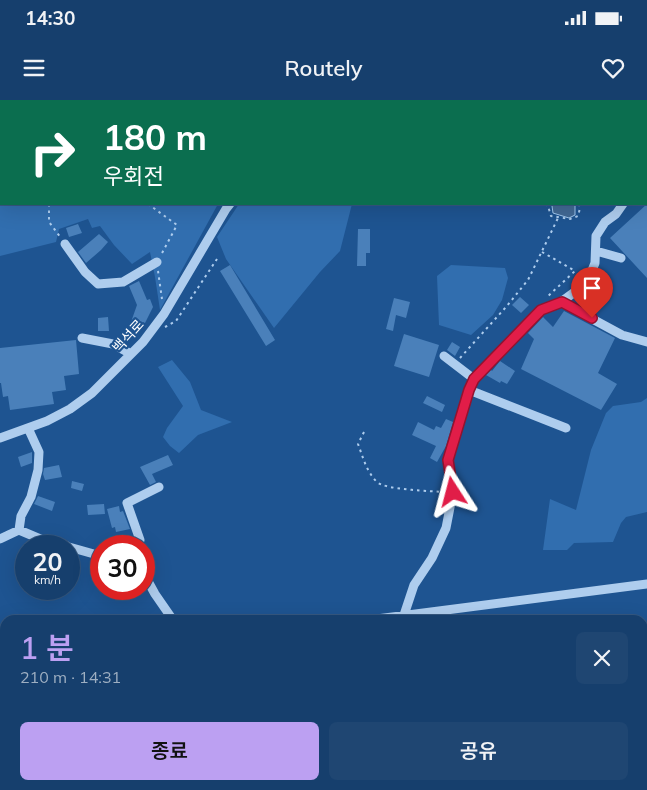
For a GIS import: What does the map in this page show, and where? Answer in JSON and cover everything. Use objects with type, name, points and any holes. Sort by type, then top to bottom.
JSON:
[{"type":"street","name":"백석로","points":[[0,438],[47,421],[70,409],[92,394],[143,342],[164,314],[229,205]]},
{"type":"street","points":[[622,205],[616,214],[605,222],[596,236],[595,264],[587,284],[562,302],[541,310],[474,379],[448,460],[453,492],[446,528],[432,558],[414,585],[404,615],[647,584]]},
{"type":"street","points":[[65,244],[85,272],[98,284],[122,282],[157,262]]},
{"type":"street","points":[[596,251],[621,258]]},
{"type":"street","points":[[562,302],[622,335],[647,342]]},
{"type":"street","points":[[82,338],[113,344],[131,354]]},
{"type":"street","points":[[444,356],[474,379]]},
{"type":"street","points":[[469,390],[566,428]]},
{"type":"street","points":[[19,530],[21,516],[31,497],[38,470],[39,452],[28,428]]},
{"type":"street","points":[[0,434],[13,433]]},
{"type":"street","points":[[138,535],[127,503],[159,487]]},
{"type":"street","points":[[0,539],[19,530],[31,535]]},
{"type":"street","points":[[155,595],[169,615]]},
{"type":"path","points":[[49,205],[49,222],[65,244]]},
{"type":"path","points":[[149,205],[177,225],[157,262],[164,314]]},
{"type":"path","points":[[549,205],[551,216],[570,219],[578,216],[579,205]]},
{"type":"path","points":[[459,358],[528,280],[558,218]]},
{"type":"path","points":[[542,252],[575,271],[544,300]]},
{"type":"path","points":[[161,329],[176,321],[217,259]]},
{"type":"path","points":[[364,432],[358,444],[368,471],[378,484],[412,491],[453,492]]},
{"type":"shaded area","points":[[0,205],[217,205],[160,310],[150,252],[132,264],[114,245],[100,226],[92,228],[88,219],[59,229],[56,242],[0,256]]},
{"type":"shaded area","points":[[238,205],[352,205],[340,251],[320,272],[274,328],[226,259],[217,237]]},
{"type":"shaded area","points":[[575,205],[575,215],[569,218],[553,213],[552,206]]},
{"type":"shaded area","points":[[451,265],[505,268],[508,278],[502,300],[493,315],[471,335],[439,325],[437,276]]},
{"type":"shaded area","points":[[172,360],[190,382],[201,410],[232,422],[198,435],[179,453],[163,437],[167,428],[183,406],[158,367]]},
{"type":"shaded area","points":[[647,398],[647,512],[626,517],[621,523],[613,542],[574,543],[567,550],[543,550],[550,499],[576,510],[591,450],[606,413],[613,406],[641,402]]},
{"type":"building","points":[[647,205],[647,278],[610,238]]},
{"type":"building","points":[[78,224],[82,233],[69,237],[66,228]]},
{"type":"building","points":[[358,229],[370,229],[370,253],[366,253],[366,266],[357,266]]},
{"type":"building","points":[[99,234],[108,242],[86,263],[78,252]]},
{"type":"building","points":[[230,265],[275,340],[266,346],[220,271]]},
{"type":"building","points":[[139,281],[147,300],[150,299],[153,307],[143,327],[131,322],[137,305],[129,286]]},
{"type":"building","points":[[520,297],[529,305],[521,313],[512,305]]},
{"type":"building","points":[[394,298],[410,302],[406,318],[396,315],[393,331],[386,329]]},
{"type":"building","points":[[564,311],[615,338],[598,373],[617,384],[601,410],[521,369],[534,339],[528,333],[543,317],[553,327]]},
{"type":"building","points":[[108,317],[109,331],[98,331],[98,318]]},
{"type":"building","points":[[404,334],[439,345],[429,377],[394,366]]},
{"type":"building","points":[[76,340],[79,374],[64,376],[66,390],[52,392],[54,404],[10,410],[8,396],[3,397],[0,383],[0,348]]},
{"type":"building","points":[[452,342],[460,347],[455,356],[447,350]]},
{"type":"building","points":[[500,361],[515,371],[507,384],[501,381],[500,383],[486,375]]},
{"type":"building","points":[[427,396],[445,405],[442,412],[423,403]]},
{"type":"building","points":[[446,419],[453,422],[446,446],[437,462],[430,458],[436,446],[412,435],[418,422],[434,430],[436,426],[441,428]]},
{"type":"building","points":[[32,452],[32,463],[21,467],[18,457]]},
{"type":"building","points":[[168,455],[173,465],[152,474],[156,482],[150,485],[140,467]]},
{"type":"building","points":[[59,465],[62,477],[45,480],[44,468]]},
{"type":"building","points":[[72,481],[84,484],[82,491],[71,488]]},
{"type":"building","points":[[38,496],[55,502],[52,511],[34,504]]},
{"type":"building","points":[[104,504],[105,514],[88,515],[87,505]]},
{"type":"building","points":[[119,506],[120,512],[123,511],[130,529],[116,532],[115,527],[112,528],[107,509]]},
{"type":"route","points":[[453,492],[448,460],[474,379],[541,310],[562,302],[592,318]]}]
